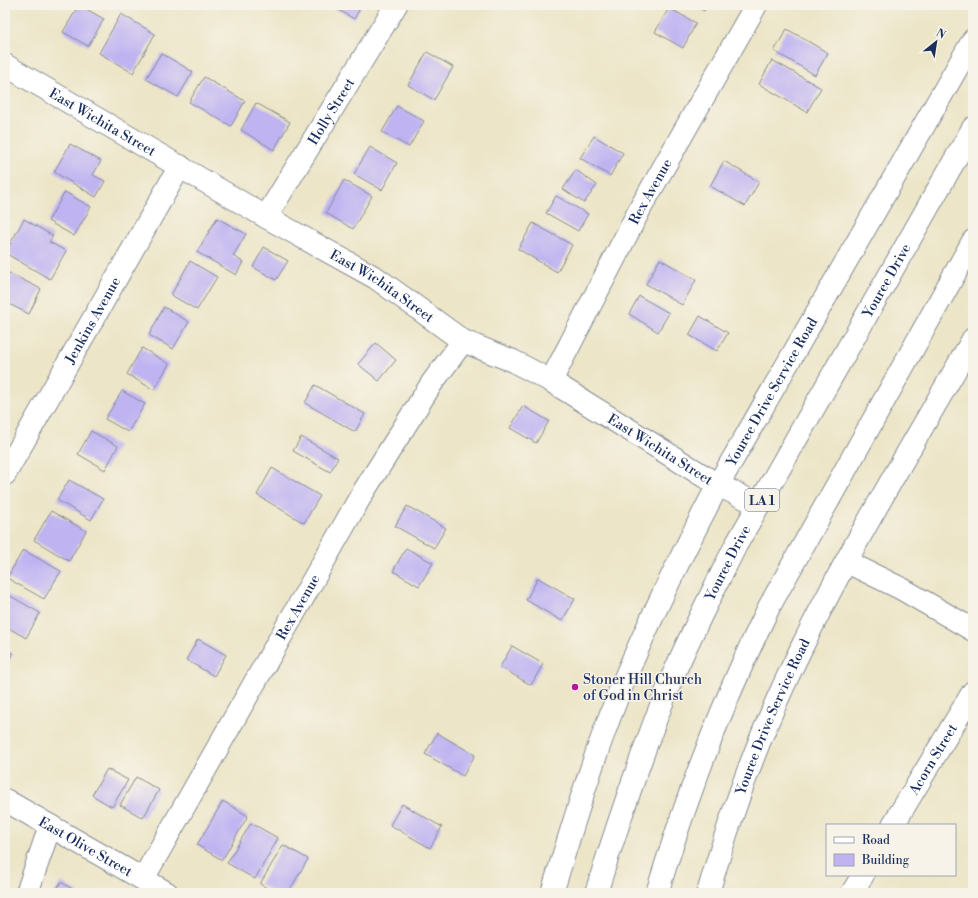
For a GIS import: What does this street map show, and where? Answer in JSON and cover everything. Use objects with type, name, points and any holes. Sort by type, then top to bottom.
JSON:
[{"type":"street","name":"Holly Street","points":[[266,217],[396,5]]},
{"type":"street","name":"Rex Avenue","points":[[551,381],[641,207],[756,5]]},
{"type":"street","name":"Youree Drive Service Road","points":[[552,893],[582,795],[625,678],[661,598],[718,485],[973,40]]},
{"type":"street","name":"East Wichita Street","points":[[5,65],[266,217],[376,278],[463,341],[513,361],[551,381],[718,485],[759,505]]},
{"type":"street","name":"Youree Drive","points":[[596,893],[641,757],[672,677],[703,610],[759,505],[973,128]]},
{"type":"street","name":"Jenkins Avenue","points":[[5,474],[180,166]]},
{"type":"street","points":[[657,893],[695,776],[745,657],[765,614],[973,241]]},
{"type":"street","name":"Youree Drive Service Road","points":[[708,893],[740,792],[768,721],[803,646],[847,562],[973,340]]},
{"type":"street","name":"Rex Avenue","points":[[143,879],[362,494],[432,383],[463,341]]},
{"type":"street","points":[[847,562],[902,589],[973,630]]},
{"type":"street","name":"Acorn Street","points":[[894,824],[973,692]]},
{"type":"street","name":"East Olive Street","points":[[5,800],[167,893]]},
{"type":"street","points":[[27,893],[50,826]]},
{"type":"street","points":[[852,893],[862,876]]},
{"type":"building","points":[[79,5],[104,19],[88,46],[63,32]]},
{"type":"building","points":[[330,5],[362,5],[354,19]]},
{"type":"building","points":[[694,5],[708,5],[704,11]]},
{"type":"building","points":[[669,8],[696,23],[683,48],[655,32]]},
{"type":"building","points":[[121,14],[155,34],[133,73],[99,53]]},
{"type":"building","points":[[787,29],[828,53],[815,75],[774,51]]},
{"type":"building","points":[[427,52],[453,67],[434,100],[408,85]]},
{"type":"building","points":[[161,53],[193,72],[178,97],[146,79]]},
{"type":"building","points":[[772,60],[821,88],[807,112],[759,84]]},
{"type":"building","points":[[204,77],[245,101],[231,126],[189,102]]},
{"type":"building","points":[[256,103],[290,122],[274,150],[241,130]]},
{"type":"building","points":[[397,106],[424,121],[409,147],[382,132]]},
{"type":"building","points":[[594,136],[623,153],[610,176],[580,158]]},
{"type":"building","points":[[70,144],[101,161],[93,175],[105,181],[96,197],[54,172]]},
{"type":"building","points":[[370,147],[397,163],[382,190],[354,174]]},
{"type":"building","points":[[724,161],[759,182],[745,206],[710,186]]},
{"type":"building","points":[[576,170],[597,185],[584,203],[563,189]]},
{"type":"building","points":[[344,180],[372,196],[353,229],[326,213]]},
{"type":"building","points":[[65,192],[91,207],[74,236],[48,221]]},
{"type":"building","points":[[556,196],[588,214],[578,231],[546,213]]},
{"type":"building","points":[[217,218],[246,234],[233,256],[243,262],[236,275],[197,252]]},
{"type":"building","points":[[24,219],[53,236],[49,242],[66,251],[50,279],[5,253]]},
{"type":"building","points":[[533,223],[572,245],[557,272],[518,249]]},
{"type":"building","points":[[264,247],[288,261],[276,280],[253,267]]},
{"type":"building","points":[[660,259],[696,280],[682,305],[646,284]]},
{"type":"building","points":[[190,261],[217,277],[197,310],[171,295]]},
{"type":"building","points":[[5,271],[41,289],[29,314],[5,302]]},
{"type":"building","points":[[639,296],[669,313],[658,332],[629,314]]},
{"type":"building","points":[[164,307],[189,322],[173,349],[149,335]]},
{"type":"building","points":[[700,316],[728,333],[717,351],[689,335]]},
{"type":"building","points":[[376,343],[396,360],[379,381],[358,364]]},
{"type":"building","points":[[142,348],[169,364],[154,390],[127,374]]},
{"type":"building","points":[[315,385],[365,414],[355,432],[305,403]]},
{"type":"building","points":[[122,391],[145,404],[128,432],[105,419]]},
{"type":"building","points":[[523,406],[549,421],[536,443],[510,428]]},
{"type":"building","points":[[91,431],[118,446],[105,470],[78,454]]},
{"type":"building","points":[[301,437],[338,458],[330,472],[293,451]]},
{"type":"building","points":[[272,468],[320,496],[304,523],[257,495]]},
{"type":"building","points":[[69,480],[103,499],[91,520],[57,500]]},
{"type":"building","points":[[407,506],[446,528],[434,548],[395,526]]},
{"type":"building","points":[[51,511],[86,531],[69,561],[34,540]]},
{"type":"building","points":[[406,548],[433,563],[419,586],[393,571]]},
{"type":"building","points":[[23,550],[61,571],[44,599],[7,578]]},
{"type":"building","points":[[538,578],[575,599],[562,621],[526,600]]},
{"type":"building","points":[[7,594],[40,613],[26,638],[5,626],[5,597]]},
{"type":"building","points":[[198,639],[226,655],[214,676],[186,660]]},
{"type":"building","points":[[512,646],[543,664],[531,685],[500,667]]},
{"type":"building","points":[[5,649],[13,654],[5,668]]},
{"type":"building","points":[[437,733],[475,755],[463,776],[425,754]]},
{"type":"building","points":[[107,769],[128,780],[112,807],[92,795]]},
{"type":"building","points":[[136,777],[159,790],[143,818],[120,805]]},
{"type":"building","points":[[223,801],[248,816],[222,860],[197,845]]},
{"type":"building","points":[[402,804],[442,827],[430,848],[390,825]]},
{"type":"building","points":[[251,823],[278,838],[255,879],[227,863]]},
{"type":"building","points":[[283,845],[308,859],[288,893],[275,893],[260,884]]},
{"type":"building","points":[[61,882],[79,893],[54,893]]},
{"type":"place","name":"Stoner Hill Church of God in Christ","points":[[575,687]]}]
